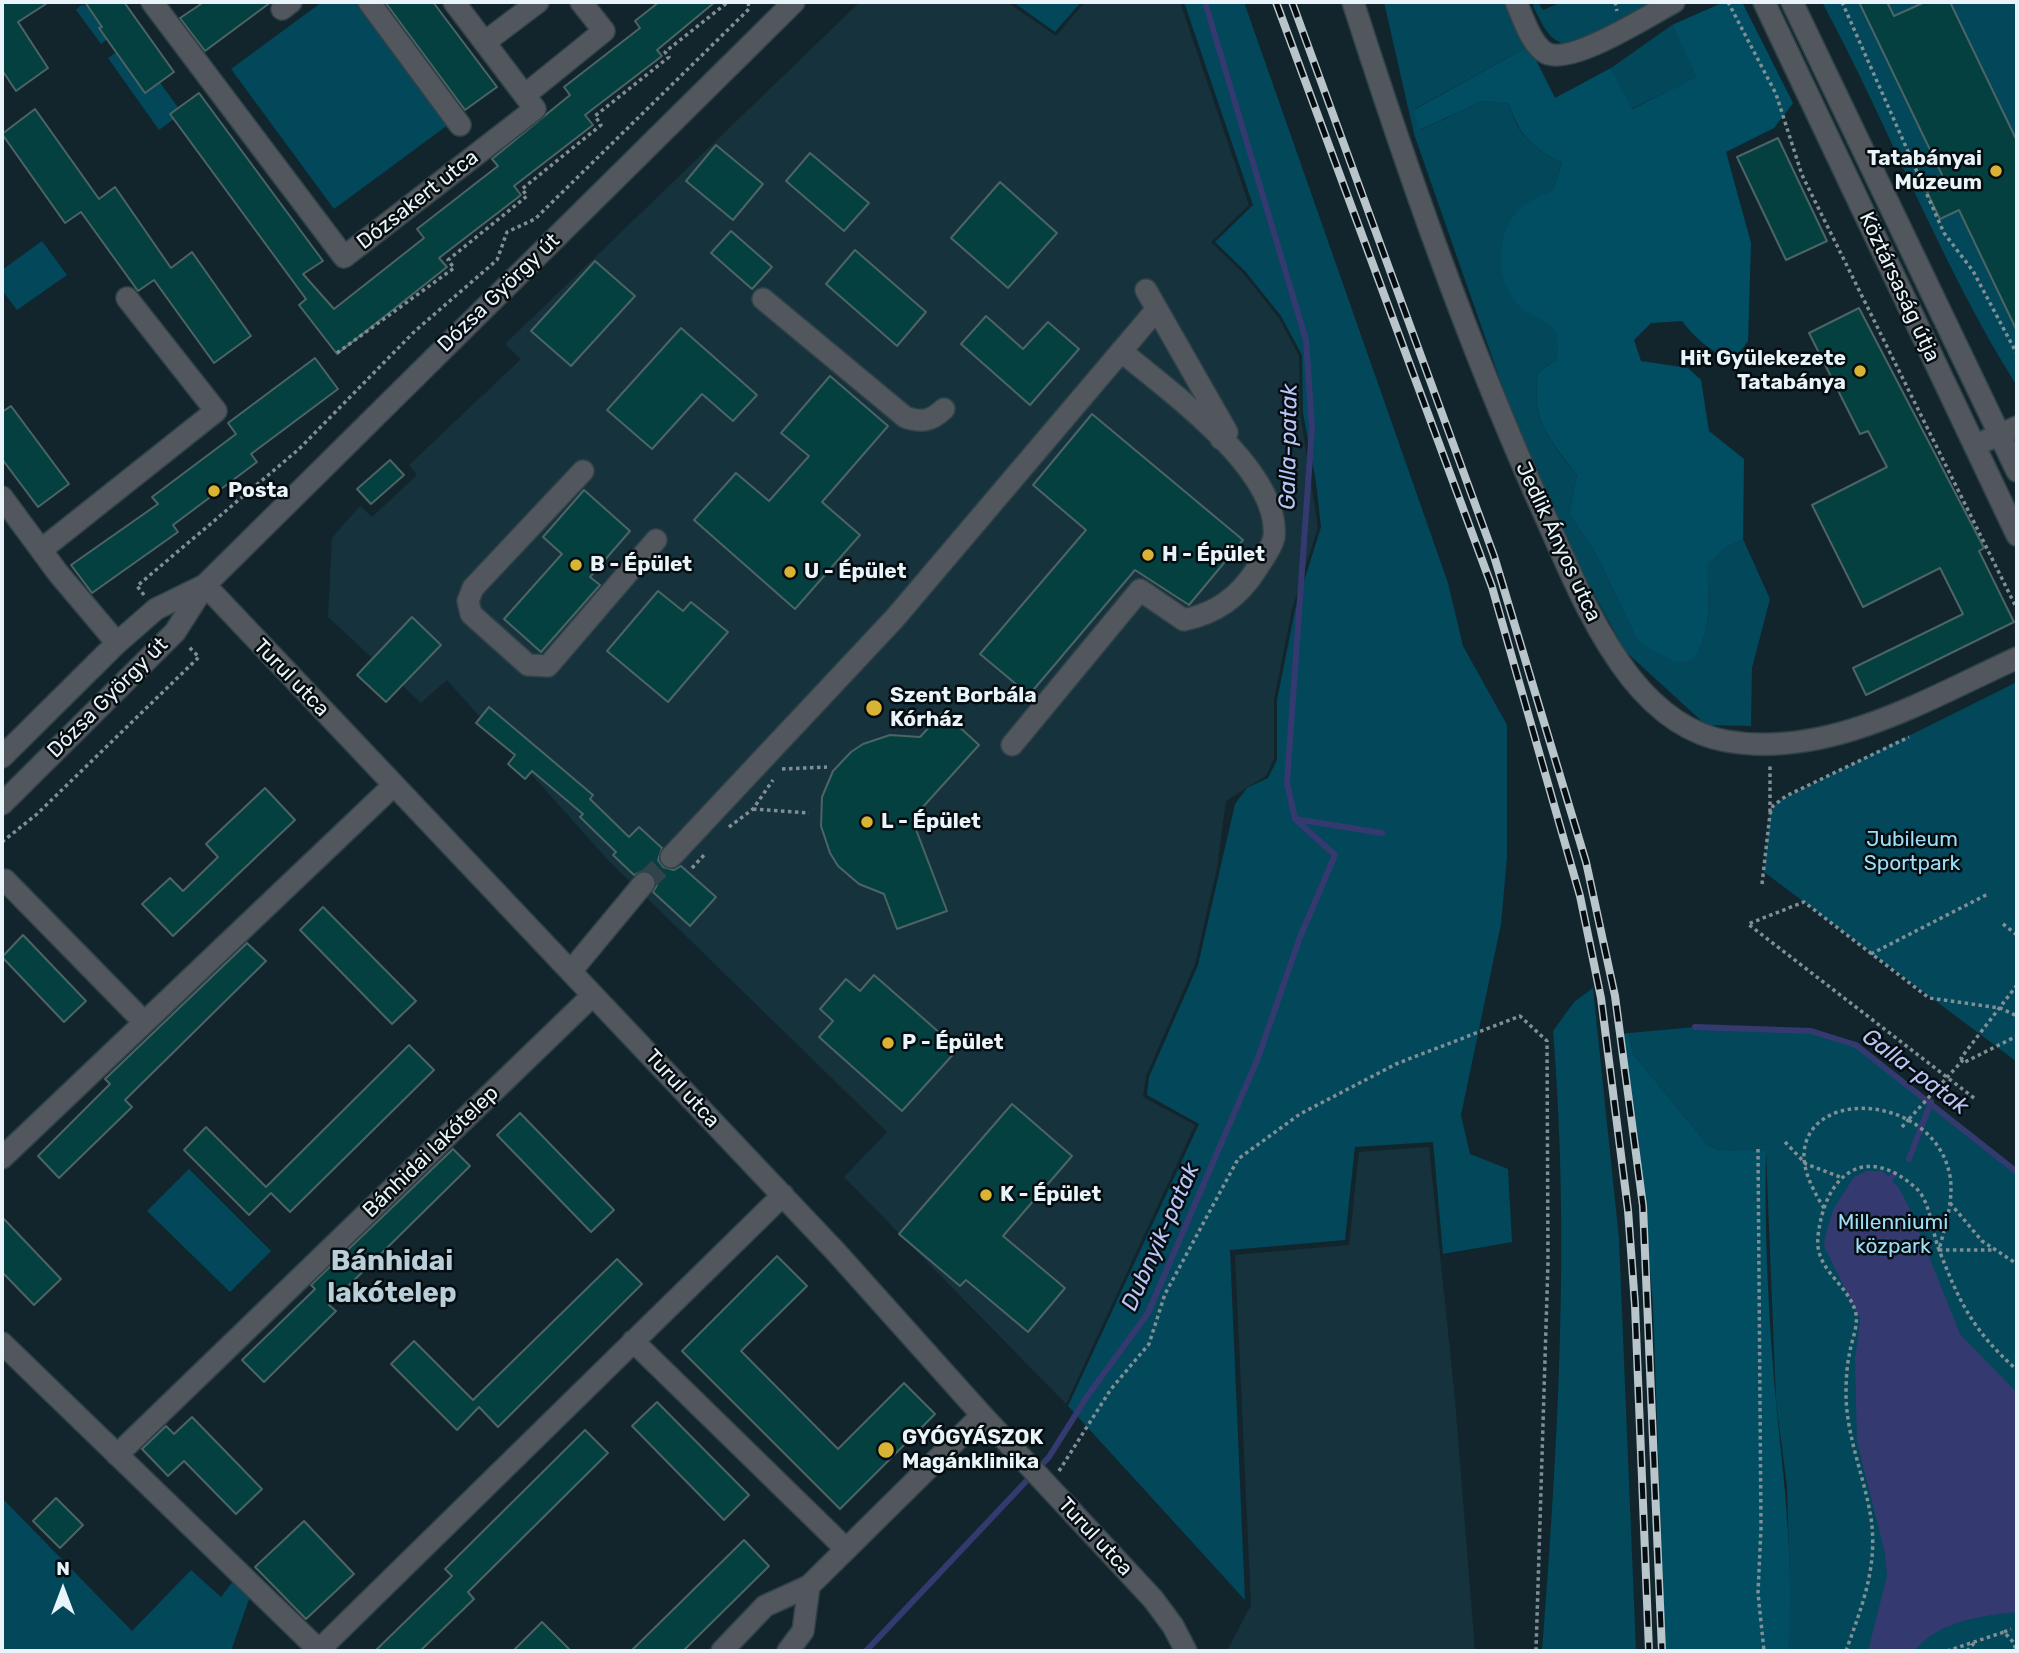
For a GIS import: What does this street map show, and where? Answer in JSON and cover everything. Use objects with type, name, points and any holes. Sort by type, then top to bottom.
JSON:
[{"type":"street","points":[[369,2],[460,125]]},
{"type":"street","points":[[454,2],[525,95],[604,31],[581,2]]},
{"type":"street","points":[[485,42],[538,2]]},
{"type":"street","name":"Jedlik Ányos utca","points":[[1353,2],[1411,181],[1502,418],[1604,639],[1632,680],[1662,711],[1686,727],[1724,741],[1770,744],[1808,741],[1854,729],[2017,658]]},
{"type":"street","points":[[1516,2],[1537,44],[1544,52],[1559,57],[1587,47],[1674,2]]},
{"type":"street","name":"Köztársaság útja","points":[[1764,2],[2017,535]]},
{"type":"street","name":"Köztársaság útja","points":[[1792,2],[2008,431],[2017,471]]},
{"type":"street","name":"Dózsakert utca","points":[[155,3],[344,257],[535,108],[525,95]]},
{"type":"street","name":"Dózsa György út","points":[[2,804],[175,632],[205,585],[791,3]]},
{"type":"street","points":[[1146,290],[1227,432],[1221,439]]},
{"type":"street","points":[[41,550],[216,411],[127,298]]},
{"type":"street","points":[[763,299],[905,417],[918,421],[933,419],[944,409]]},
{"type":"street","points":[[671,857],[895,618],[1157,309]]},
{"type":"street","points":[[1012,745],[1140,590],[1184,620],[1210,615],[1248,583],[1274,538],[1272,511],[1243,461],[1121,351]]},
{"type":"street","points":[[1974,446],[2008,431]]},
{"type":"street","points":[[583,471],[473,587],[468,601],[471,614],[528,665],[548,666],[656,540]]},
{"type":"street","points":[[2,497],[41,550],[117,643]]},
{"type":"street","name":"Dózsa György út","points":[[2,757],[117,643],[156,609],[205,585]]},
{"type":"street","name":"Turul utca","points":[[205,585],[783,1195],[1153,1600],[1173,1626],[1186,1651]]},
{"type":"street","points":[[2,1158],[394,785]]},
{"type":"street","points":[[2,883],[5,880],[144,1021]]},
{"type":"street","points":[[571,971],[644,884]]},
{"type":"street","name":"Bánhidai lakótelep","points":[[117,1455],[593,995]]},
{"type":"street","points":[[2,1343],[319,1651],[783,1195]]},
{"type":"street","points":[[634,1341],[846,1549]]},
{"type":"street","points":[[722,1651],[765,1606],[810,1586],[982,1415]]},
{"type":"street","points":[[788,1651],[803,1631],[810,1586]]},
{"type":"path","points":[[337,354],[454,268],[447,260],[527,196],[522,189],[601,125],[595,116],[669,57],[665,52],[728,2]]},
{"type":"path","points":[[137,586],[299,449],[415,331],[497,260],[507,232],[534,219],[749,9],[748,2]]},
{"type":"path","points":[[1615,2],[1617,10]]},
{"type":"path","points":[[1728,2],[1776,94],[1801,175],[2017,609]]},
{"type":"path","points":[[1842,2],[1944,233],[1973,271],[2017,354]]},
{"type":"path","points":[[1770,814],[1773,806],[1786,796],[1909,737]]},
{"type":"path","points":[[1762,884],[1770,814],[1770,744]]},
{"type":"path","points":[[765,758],[781,769],[827,767]]},
{"type":"path","points":[[725,797],[753,809],[809,813]]},
{"type":"path","points":[[1871,954],[1988,894]]},
{"type":"path","points":[[1974,1098],[1748,924],[1804,902],[1929,998],[2000,1008],[2017,1016]]},
{"type":"path","points":[[2003,924],[2017,935]]},
{"type":"path","points":[[1902,1127],[1963,1060],[1961,1058],[2017,985]]},
{"type":"path","points":[[1045,1483],[1111,1389],[1149,1343],[1171,1282],[1238,1159],[1300,1114],[1396,1064],[1520,1016],[1547,1041],[1548,1262],[1536,1651]]},
{"type":"path","points":[[1963,1060],[1965,1062],[2017,1036]]},
{"type":"path","points":[[1824,1209],[1805,1164],[1804,1150],[1818,1126],[1833,1116],[1872,1108],[1909,1119],[1921,1127],[1940,1148],[1949,1174],[1950,1203],[1939,1250]]},
{"type":"path","points":[[1785,1142],[1805,1164],[1843,1178]]},
{"type":"path","points":[[1758,1150],[1761,1528],[1758,1593],[1764,1651]]},
{"type":"path","points":[[1846,1651],[1869,1584],[1872,1541],[1869,1510],[1847,1415],[1847,1366],[1856,1317],[1851,1301],[1819,1259],[1818,1237],[1824,1209],[1843,1178],[1855,1169],[1869,1165],[1888,1167],[1922,1194],[1939,1250],[1972,1322],[2017,1370]]},
{"type":"path","points":[[1950,1203],[1977,1236],[1993,1250],[2017,1264]]},
{"type":"path","points":[[1939,1250],[1993,1250]]},
{"type":"path","points":[[1947,1651],[2011,1629]]},
{"type":"path","points":[[2004,1632],[2014,1643],[2016,1651]]},
{"type":"path","points":[[1967,1651],[1975,1642]]},
{"type":"shaded area","name":"Szent Borbála Kórház","points":[[860,2],[1007,2],[1056,36],[1085,2],[1180,2],[1249,205],[1211,242],[1243,273],[1279,318],[1299,356],[1300,413],[1318,527],[1292,609],[1274,699],[1274,759],[1266,776],[1226,801],[1217,868],[1195,964],[1146,1076],[1143,1097],[1195,1125],[1066,1404],[844,1177],[887,1132],[608,860],[447,680],[421,703],[328,617],[332,538],[360,506],[372,517],[417,475],[409,465],[521,359],[505,344]]},
{"type":"shaded area","points":[[1724,2],[1742,2],[1793,103],[1774,128],[1726,152],[1751,243],[1748,341],[1734,360],[1705,345],[1682,321],[1651,323],[1634,340],[1641,361],[1688,368],[1701,380],[1709,431],[1744,459],[1743,539],[1725,548],[1708,565],[1705,634],[1695,659],[1677,663],[1638,642],[1596,554],[1569,514],[1577,475],[1544,428],[1537,403],[1538,373],[1557,359],[1556,335],[1546,323],[1514,300],[1503,277],[1501,251],[1508,225],[1524,205],[1553,190],[1562,163],[1528,140],[1509,104],[1483,101],[1419,130],[1414,110],[1529,46],[1555,98],[1611,68],[1632,109],[1697,77],[1672,25]]},
{"type":"shaded area","points":[[1629,1033],[1633,1054],[1708,1145],[1719,1150],[1766,1151],[1769,1309],[1789,1557],[1788,1651],[1665,1651],[1653,1305],[1638,1136],[1623,1034]]},
{"type":"shaded area","points":[[1429,1147],[1455,1400],[1475,1651],[1227,1651],[1251,1605],[1235,1255],[1349,1245],[1359,1152]]},
{"type":"shaded area","points":[[1867,1171],[1883,1171],[1898,1187],[1909,1207],[1960,1334],[2017,1393],[2017,1612],[1961,1622],[1935,1633],[1914,1651],[1868,1651],[1887,1576],[1885,1553],[1857,1442],[1855,1359],[1860,1319],[1824,1246],[1834,1208],[1854,1177]]},
{"type":"green space","points":[[322,2],[363,2],[452,122],[334,209],[231,69]]},
{"type":"green space","points":[[1013,2],[1081,2],[1055,32]]},
{"type":"green space","points":[[1184,2],[1244,2],[1448,583],[1463,646],[1507,725],[1507,857],[1501,924],[1461,1115],[1470,1154],[1508,1169],[1512,1242],[1443,1254],[1433,1142],[1355,1147],[1345,1240],[1230,1250],[1245,1600],[1068,1406],[1199,1124],[1147,1095],[1149,1077],[1198,965],[1235,804],[1247,788],[1268,778],[1277,760],[1277,700],[1295,610],[1321,527],[1303,413],[1302,355],[1281,316],[1245,271],[1215,242],[1253,205]]},
{"type":"green space","points":[[1384,2],[1506,2],[1529,46],[1415,109],[1420,130],[1483,101],[1509,104],[1517,125],[1528,140],[1562,163],[1553,190],[1523,206],[1535,317],[1553,329],[1559,343],[1557,359],[1538,373],[1536,389],[1544,429],[1577,475],[1569,514],[1596,554],[1638,642],[1695,659],[1707,623],[1708,565],[1725,548],[1743,539],[1770,599],[1752,668],[1751,726],[1706,725],[1625,651],[1576,561],[1506,397],[1414,134]]},
{"type":"green space","points":[[1538,2],[1543,10],[1562,2],[1662,2],[1574,46],[1559,42],[1548,33],[1533,6]]},
{"type":"green space","points":[[1822,2],[2017,2],[2017,386],[1989,340],[1939,244]]},
{"type":"green space","points":[[81,5],[103,6],[120,30],[101,44],[76,10]]},
{"type":"green space","points":[[1672,25],[1698,77],[1631,109],[1611,68]]},
{"type":"green space","points":[[131,42],[182,113],[159,130],[108,58]]},
{"type":"green space","points":[[42,241],[67,275],[17,310],[2,290],[2,270]]},
{"type":"green space","name":"Jubileum Sportpark","points":[[2017,682],[2017,1062],[1764,872],[1770,814],[1778,801]]},
{"type":"green space","points":[[1593,988],[1619,1239],[1636,1651],[1542,1651],[1560,1341],[1561,1186],[1553,1031],[1574,1002]]},
{"type":"green space","name":"Millenniumi közpark","points":[[1695,1027],[1811,1031],[1856,1045],[2017,1172],[2017,1651],[1788,1651],[1790,1585],[1787,1487],[1776,1401],[1766,1152],[1719,1150],[1708,1145],[1633,1054],[1629,1033]]},
{"type":"green space","points":[[189,1169],[271,1251],[230,1292],[147,1211]]},
{"type":"green space","points":[[2,1498],[132,1631],[191,1570],[221,1597],[247,1563],[255,1582],[231,1651],[2,1651]]},
{"type":"building","points":[[2,2],[49,2],[18,22],[48,68],[16,91],[2,70]]},
{"type":"building","points":[[85,2],[124,2],[174,72],[145,93],[99,28],[102,27]]},
{"type":"building","points":[[204,2],[271,2],[205,51],[180,18]]},
{"type":"building","points":[[385,2],[433,2],[497,87],[465,110]]},
{"type":"building","points":[[659,2],[715,2],[657,50],[662,56],[585,115],[593,125],[514,186],[521,195],[439,258],[447,267],[337,354],[299,305],[306,299],[170,114],[199,93],[323,261],[303,274],[334,309],[424,238],[417,229],[498,166],[492,159],[570,95],[564,87],[640,28],[635,21]]},
{"type":"building","points":[[1859,2],[1887,2],[1894,16],[1925,2],[1950,2],[2017,141],[2017,331],[1959,210],[1940,219],[1927,192],[1946,183]]},
{"type":"building","points":[[35,109],[99,199],[115,187],[171,268],[192,252],[251,336],[214,363],[154,280],[138,291],[81,212],[65,223],[2,134]]},
{"type":"building","points":[[1778,138],[1827,241],[1786,260],[1737,157]]},
{"type":"building","points":[[716,145],[763,184],[733,220],[686,181]]},
{"type":"building","points":[[810,153],[869,203],[844,231],[786,181]]},
{"type":"building","points":[[1000,182],[1057,233],[1008,288],[951,238]]},
{"type":"building","points":[[731,231],[772,267],[752,289],[711,253]]},
{"type":"building","points":[[855,250],[926,312],[897,346],[826,284]]},
{"type":"building","points":[[595,261],[635,296],[571,366],[531,331]]},
{"type":"building","points":[[1859,308],[1984,548],[1979,551],[2014,622],[1866,695],[1853,668],[1963,614],[1940,568],[1863,607],[1812,505],[1887,467],[1868,431],[1860,434],[1809,333]]},
{"type":"building","points":[[986,316],[1023,349],[1048,322],[1079,349],[1030,405],[961,344]]},
{"type":"building","points":[[681,328],[757,395],[733,421],[702,394],[652,449],[607,410]]},
{"type":"building","points":[[315,358],[338,389],[251,454],[257,462],[173,525],[178,532],[92,593],[71,565],[158,504],[152,497],[236,434],[228,423]]},
{"type":"building","name":"U - Épület","points":[[830,376],[888,426],[822,502],[860,535],[795,609],[694,520],[736,473],[769,501],[809,456],[781,433]]},
{"type":"building","points":[[11,406],[69,484],[38,507],[2,459],[2,412]]},
{"type":"building","name":"H - Épület","points":[[1092,414],[1243,540],[1189,605],[1135,570],[1029,695],[980,654],[1086,530],[1033,485]]},
{"type":"building","points":[[390,460],[404,475],[371,504],[357,489]]},
{"type":"building","name":"B - Épület","points":[[584,490],[630,531],[590,577],[600,585],[541,652],[504,619],[562,554],[543,537]]},
{"type":"building","points":[[658,591],[683,611],[691,602],[728,632],[668,702],[607,651]]},
{"type":"building","points":[[412,617],[441,645],[386,702],[357,675]]},
{"type":"building","points":[[489,707],[593,795],[590,799],[629,837],[639,827],[662,848],[658,860],[663,867],[674,870],[681,866],[716,897],[690,926],[653,892],[657,885],[653,873],[646,870],[634,875],[613,855],[616,852],[580,817],[583,814],[532,771],[525,779],[508,764],[515,755],[476,723]]},
{"type":"building","name":"L - Épület","points":[[943,712],[979,745],[912,819],[947,911],[897,929],[884,894],[859,884],[838,866],[830,853],[821,826],[822,797],[833,771],[851,752],[863,744],[890,735],[920,737]]},
{"type":"building","points":[[265,788],[295,820],[173,936],[142,904],[170,878],[183,891],[218,857],[206,844]]},
{"type":"building","points":[[323,907],[416,1001],[392,1024],[300,930]]},
{"type":"building","points":[[23,935],[86,1001],[64,1022],[2,957]]},
{"type":"building","points":[[247,943],[266,961],[125,1100],[132,1107],[59,1178],[38,1156],[110,1084],[105,1079]]},
{"type":"building","name":"P - Épület","points":[[874,975],[958,1049],[902,1111],[819,1037],[833,1021],[820,1009],[846,979],[860,991]]},
{"type":"building","points":[[409,1045],[434,1070],[290,1212],[271,1193],[249,1215],[184,1150],[206,1127],[266,1187]]},
{"type":"building","name":"K - Épület","points":[[1012,1104],[1072,1156],[1003,1236],[1065,1288],[1028,1332],[966,1280],[960,1286],[899,1234]]},
{"type":"building","points":[[520,1113],[614,1210],[591,1232],[497,1135]]},
{"type":"building","points":[[453,1149],[470,1166],[329,1305],[336,1311],[264,1382],[242,1360],[315,1289],[311,1285]]},
{"type":"building","points":[[2,1217],[61,1279],[34,1305],[2,1272]]},
{"type":"building","points":[[777,1256],[807,1286],[741,1351],[838,1449],[904,1383],[935,1414],[840,1509],[682,1351]]},
{"type":"building","points":[[617,1259],[642,1284],[498,1427],[479,1407],[457,1430],[391,1364],[414,1341],[473,1400]]},
{"type":"building","points":[[657,1402],[749,1495],[724,1520],[632,1426]]},
{"type":"building","points":[[192,1417],[262,1489],[236,1514],[184,1461],[168,1476],[142,1449],[166,1426],[174,1434]]},
{"type":"building","points":[[585,1430],[608,1453],[468,1592],[474,1599],[420,1651],[375,1651],[452,1576],[445,1569]]},
{"type":"building","points":[[56,1498],[83,1525],[60,1548],[33,1521]]},
{"type":"building","points":[[304,1521],[354,1574],[306,1619],[255,1567]]},
{"type":"building","points":[[744,1540],[769,1566],[683,1651],[631,1651]]},
{"type":"building","points":[[542,1622],[571,1651],[513,1651]]},
{"type":"waterway","name":"Galla-patak","points":[[1205,2],[1306,340],[1312,428],[1287,783],[1295,819],[1382,833]]},
{"type":"waterway","name":"Dubnyik-patak","points":[[866,1651],[1049,1457],[1086,1398],[1148,1313],[1258,1058],[1300,937],[1335,855],[1295,819]]},
{"type":"waterway","name":"Galla-patak","points":[[1695,1027],[1811,1031],[1856,1045],[2017,1172]]},
{"type":"waterway","points":[[1909,1159],[1931,1102]]},
{"type":"waterway","points":[[1890,1179],[1894,1174]]},
{"type":"tunnel","points":[[644,883],[671,857]]},
{"type":"railway","points":[[1276,2],[1492,587],[1580,896],[1601,998],[1628,1210],[1635,1305],[1649,1651]]},
{"type":"railway","points":[[1292,2],[1494,556],[1586,862],[1615,996],[1643,1206],[1662,1651]]},
{"type":"place","name":"Tatabányai Múzeum","points":[[1996,171]]},
{"type":"place","name":"Hit Gyülekezete Tatabánya","points":[[1860,371]]},
{"type":"place","name":"Posta","points":[[214,491]]},
{"type":"place","name":"H - Épület","points":[[1148,555]]},
{"type":"place","name":"B - Épület","points":[[576,565]]},
{"type":"place","name":"U - Épület","points":[[790,572]]},
{"type":"place","name":"Szent Borbála Kórház","points":[[874,708]]},
{"type":"place","name":"L - Épület","points":[[867,822]]},
{"type":"place","name":"P - Épület","points":[[888,1043]]},
{"type":"place","name":"K - Épület","points":[[986,1195]]},
{"type":"place","name":"GYÓGYÁSZOK Magánklinika","points":[[886,1450]]},
{"type":"district","name":"Bánhidai lakótelep","points":[[392,1278]]}]
